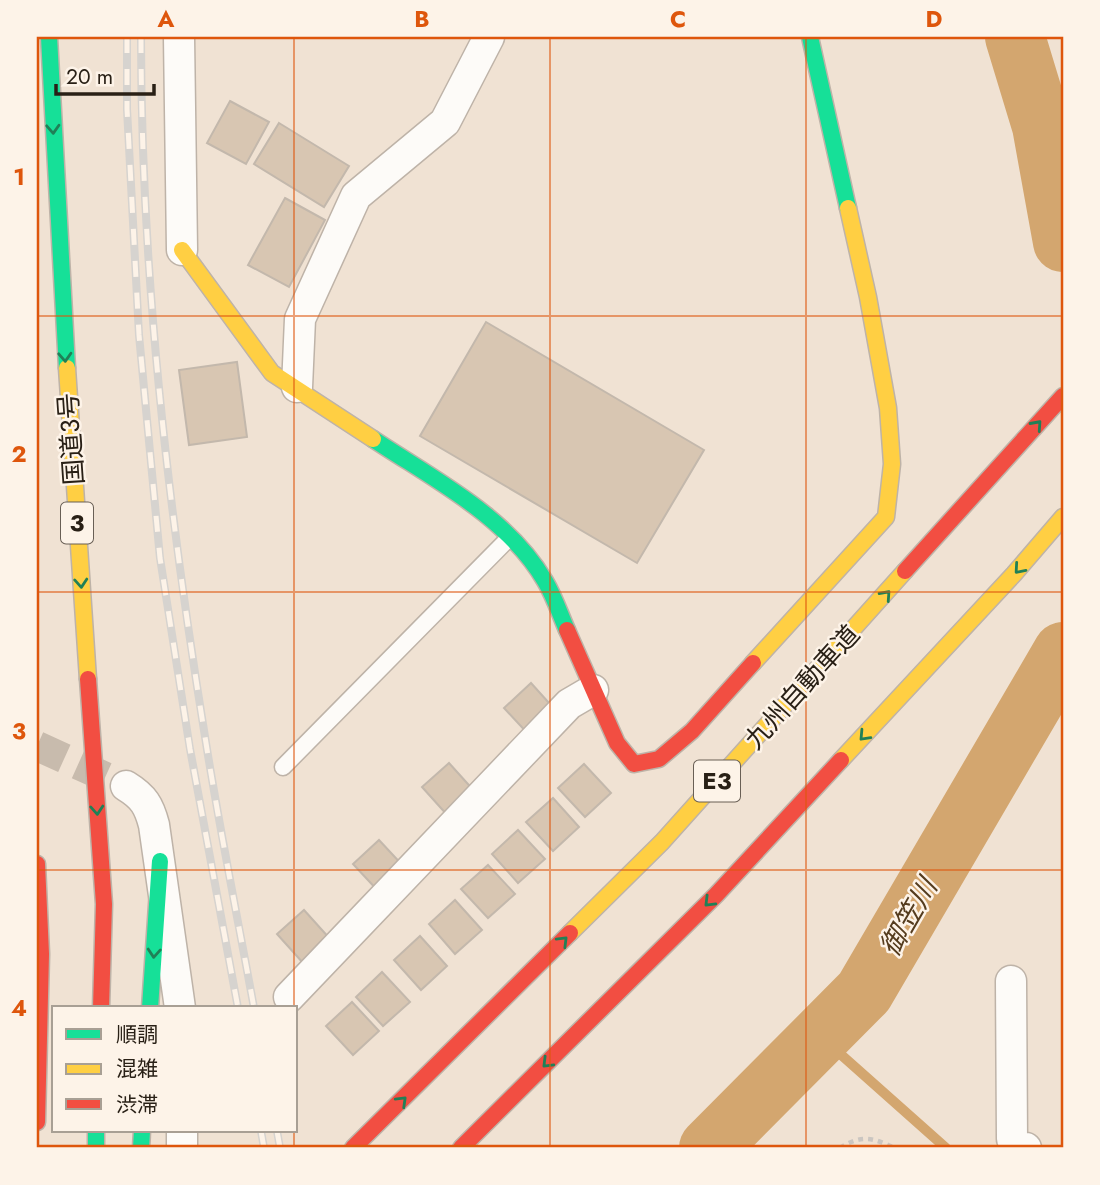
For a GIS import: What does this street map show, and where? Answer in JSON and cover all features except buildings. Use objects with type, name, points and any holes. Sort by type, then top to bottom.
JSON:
[{"type":"main road","name":"国道3号","points":[[48,37],[66,374],[104,904],[101,1006]]},
{"type":"main road","points":[[182,250],[272,373],[484,513],[524,552],[545,581],[617,743],[634,764],[659,759],[692,731],[886,517],[892,464],[888,408],[869,297],[810,37]]},
{"type":"main road","name":"九州自動車道","points":[[353,1148],[662,842],[1063,396]]},
{"type":"main road","points":[[461,1148],[716,895],[1014,575],[1063,517]]},
{"type":"main road","points":[[150,1006],[160,860]]},
{"type":"main road","points":[[37,864],[41,954],[37,1122]]},
{"type":"street","points":[[179,37],[182,250]]},
{"type":"street","points":[[297,387],[300,319],[356,196],[445,122],[489,37]]},
{"type":"street","points":[[289,997],[569,704],[593,690]]},
{"type":"street","points":[[127,786],[141,795],[149,807],[160,860],[180,1006]]},
{"type":"street","points":[[1010,981],[1012,1139],[1019,1148],[1026,1148]]},
{"type":"lane","points":[[283,767],[509,538]]},
{"type":"path","points":[[841,1148],[851,1141],[872,1138],[895,1148]]},
{"type":"waterway","name":"御笠川","points":[[1015,37],[1042,126],[1063,242]]},
{"type":"waterway","name":"御笠川","points":[[709,1148],[864,992],[1063,652]]},
{"type":"waterway","points":[[820,1036],[946,1148]]},
{"type":"tunnel","points":[[37,746],[110,779]]},
{"type":"railway","points":[[127,37],[127,109],[139,335],[160,558],[190,749],[238,1006]]},
{"type":"railway","points":[[141,37],[146,214],[159,391],[169,479],[206,743],[254,1006]]},
{"type":"railway","points":[[261,1132],[264,1148]]},
{"type":"railway","points":[[277,1132],[280,1148]]},
{"type":"traffic: fast","points":[[49,37],[67,368]]},
{"type":"traffic: fast","points":[[810,37],[848,208]]},
{"type":"traffic: fast","points":[[373,439],[444,484],[511,537],[545,581],[567,630]]},
{"type":"traffic: fast","points":[[150,1006],[160,861]]},
{"type":"traffic: fast","points":[[96,1132],[96,1148]]},
{"type":"traffic: fast","points":[[141,1148],[142,1132]]},
{"type":"traffic: slow","points":[[753,663],[886,517],[892,464],[888,408],[868,297],[848,208]]},
{"type":"traffic: slow","points":[[182,250],[272,373],[373,439]]},
{"type":"traffic: slow","points":[[67,368],[88,679]]},
{"type":"traffic: slow","points":[[841,760],[1014,574],[1063,517]]},
{"type":"traffic: slow","points":[[570,933],[662,842],[905,571]]},
{"type":"traffic: jam","points":[[905,571],[1063,396]]},
{"type":"traffic: jam","points":[[567,630],[617,743],[634,764],[659,759],[692,731],[753,663]]},
{"type":"traffic: jam","points":[[88,679],[104,904],[101,1006]]},
{"type":"traffic: jam","points":[[461,1148],[716,895],[841,760]]},
{"type":"traffic: jam","points":[[37,864],[41,954],[37,1122]]},
{"type":"traffic: jam","points":[[353,1148],[570,933]]}]
